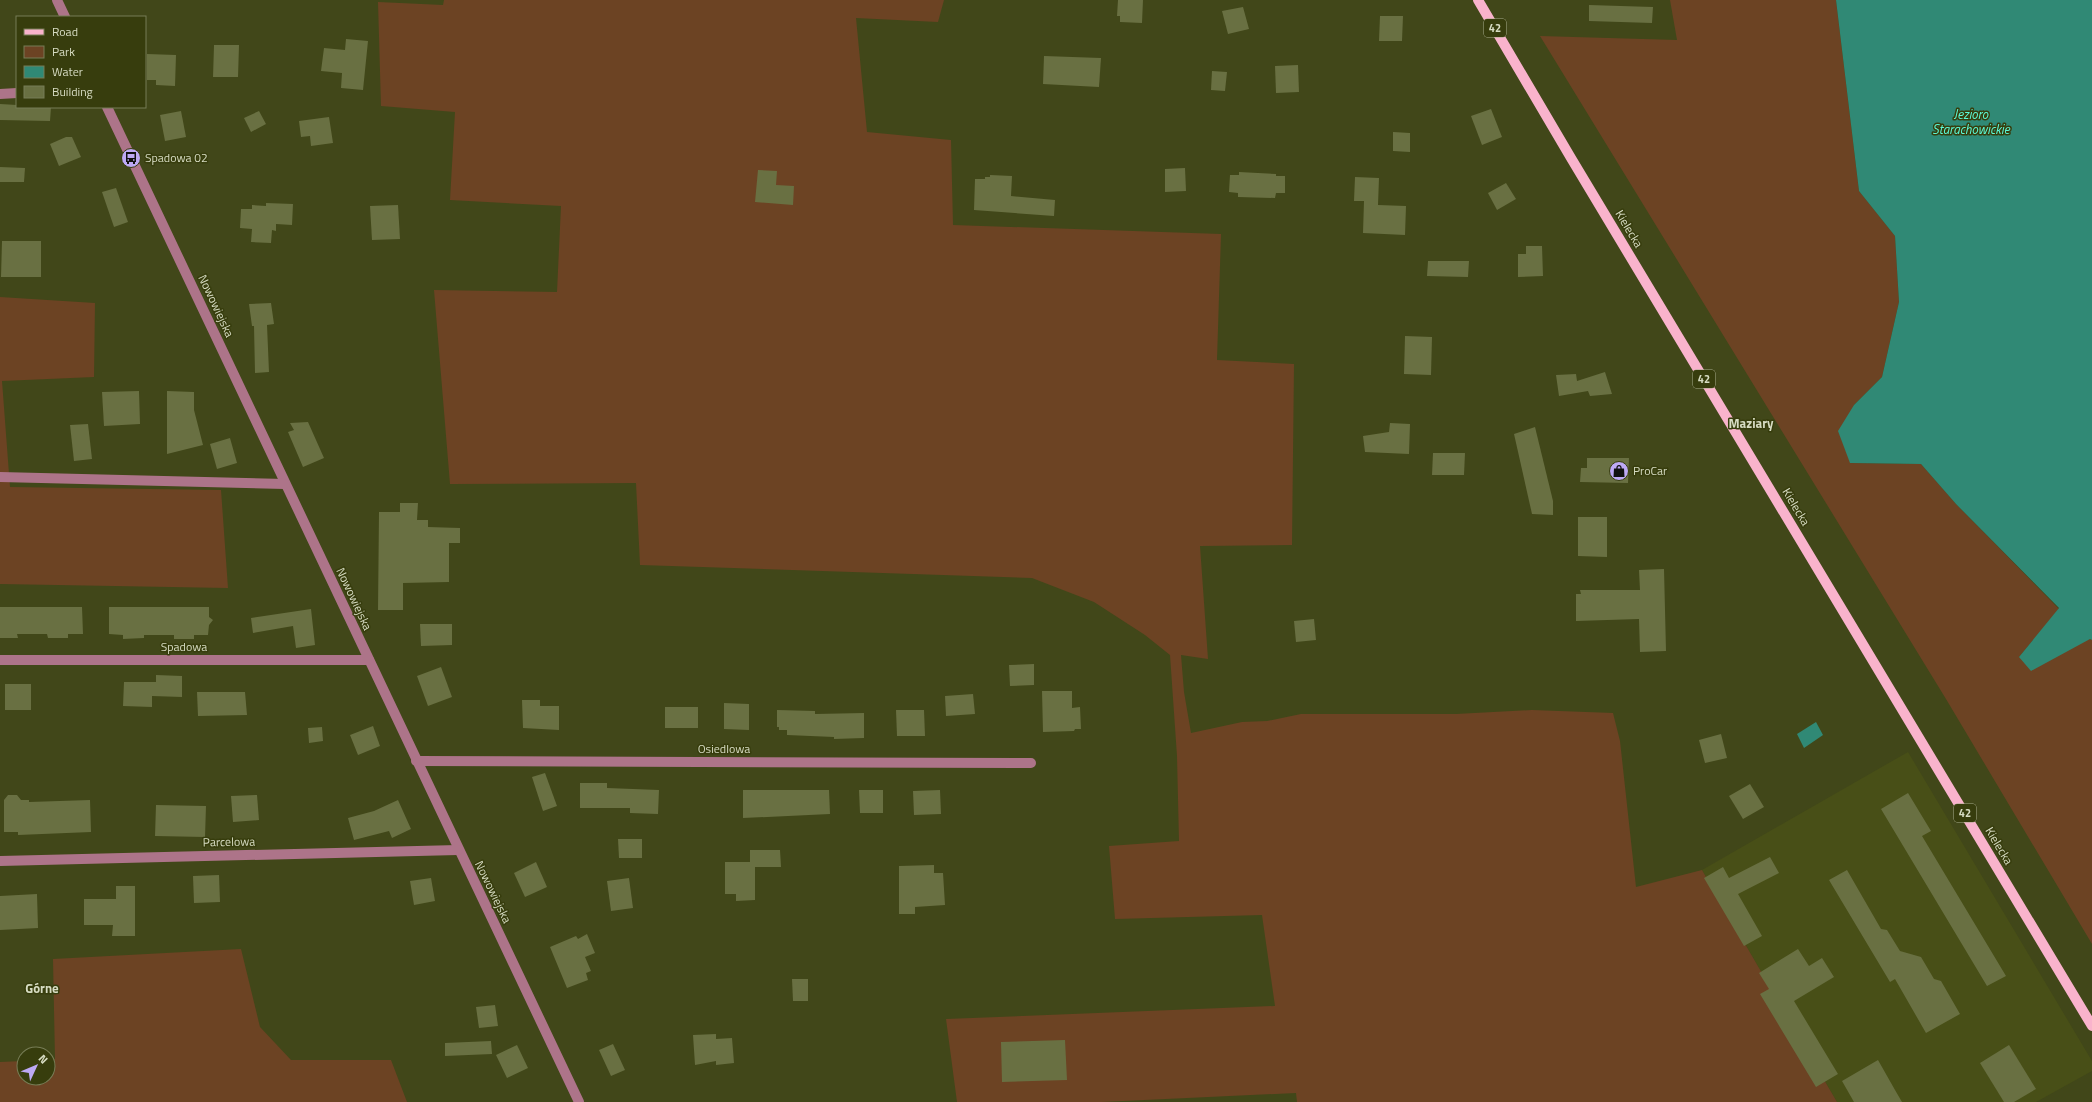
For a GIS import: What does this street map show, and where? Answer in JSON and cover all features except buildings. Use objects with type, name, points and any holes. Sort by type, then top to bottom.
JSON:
[{"type":"main road","name":"Kielecka","points":[[1478,0],[1571,158],[2092,1026]]},
{"type":"street","points":[[57,0],[64,16]]},
{"type":"street","points":[[0,94],[16,93]]},
{"type":"street","name":"Nowowiejska","points":[[107,108],[458,850],[579,1102]]},
{"type":"street","points":[[0,477],[285,484]]},
{"type":"street","name":"Spadowa","points":[[0,660],[369,660]]},
{"type":"street","name":"Osiedlowa","points":[[416,761],[1031,763]]},
{"type":"street","name":"Parcelowa","points":[[0,861],[458,850]]},
{"type":"shaded area","points":[[1908,752],[2092,1061],[2092,1071],[2036,1102],[1837,1102],[1702,870]]},
{"type":"green space","points":[[444,0],[944,0],[938,22],[856,18],[867,132],[951,140],[953,225],[1221,234],[1217,360],[1294,364],[1292,545],[1200,546],[1208,659],[1181,655],[1184,692],[1191,733],[1242,722],[1267,721],[1301,714],[1456,714],[1532,710],[1613,713],[1620,741],[1636,887],[1702,870],[1837,1102],[1297,1102],[1296,1093],[1102,1102],[957,1102],[946,1019],[1275,1006],[1262,915],[1115,919],[1109,846],[1179,841],[1177,756],[1170,655],[1145,635],[1094,602],[1032,578],[640,565],[636,483],[450,484],[434,290],[557,292],[561,206],[450,200],[455,112],[381,106],[378,2],[443,5]]},
{"type":"green space","points":[[1670,0],[1836,0],[1859,191],[1895,236],[1899,302],[1882,377],[1854,405],[1850,463],[1921,464],[1956,504],[2059,609],[2019,657],[2090,639],[2092,640],[2092,944],[1946,699],[1540,36],[1677,40]]},
{"type":"green space","points":[[0,297],[95,303],[94,377],[2,381],[10,487],[221,490],[228,588],[0,584]]},
{"type":"green space","points":[[241,949],[260,1027],[291,1060],[391,1060],[407,1102],[0,1102],[0,1062],[16,1061],[16,1086],[56,1086],[53,959]]},
{"type":"water","name":"Jezioro Starachowickie","points":[[1836,0],[2092,0],[2092,640],[2090,639],[2031,671],[2019,657],[2059,608],[1956,504],[1921,464],[1850,463],[1838,431],[1854,405],[1882,377],[1899,302],[1895,236],[1859,191]]},
{"type":"water","points":[[1816,722],[1823,735],[1804,748],[1797,734]]},
{"type":"place","name":"Spadowa 02","points":[[131,158]]},
{"type":"place","name":"ProCar","points":[[1619,471]]},
{"type":"district","name":"Maziary","points":[[1751,423]]},
{"type":"district","name":"Górne","points":[[42,988]]}]
